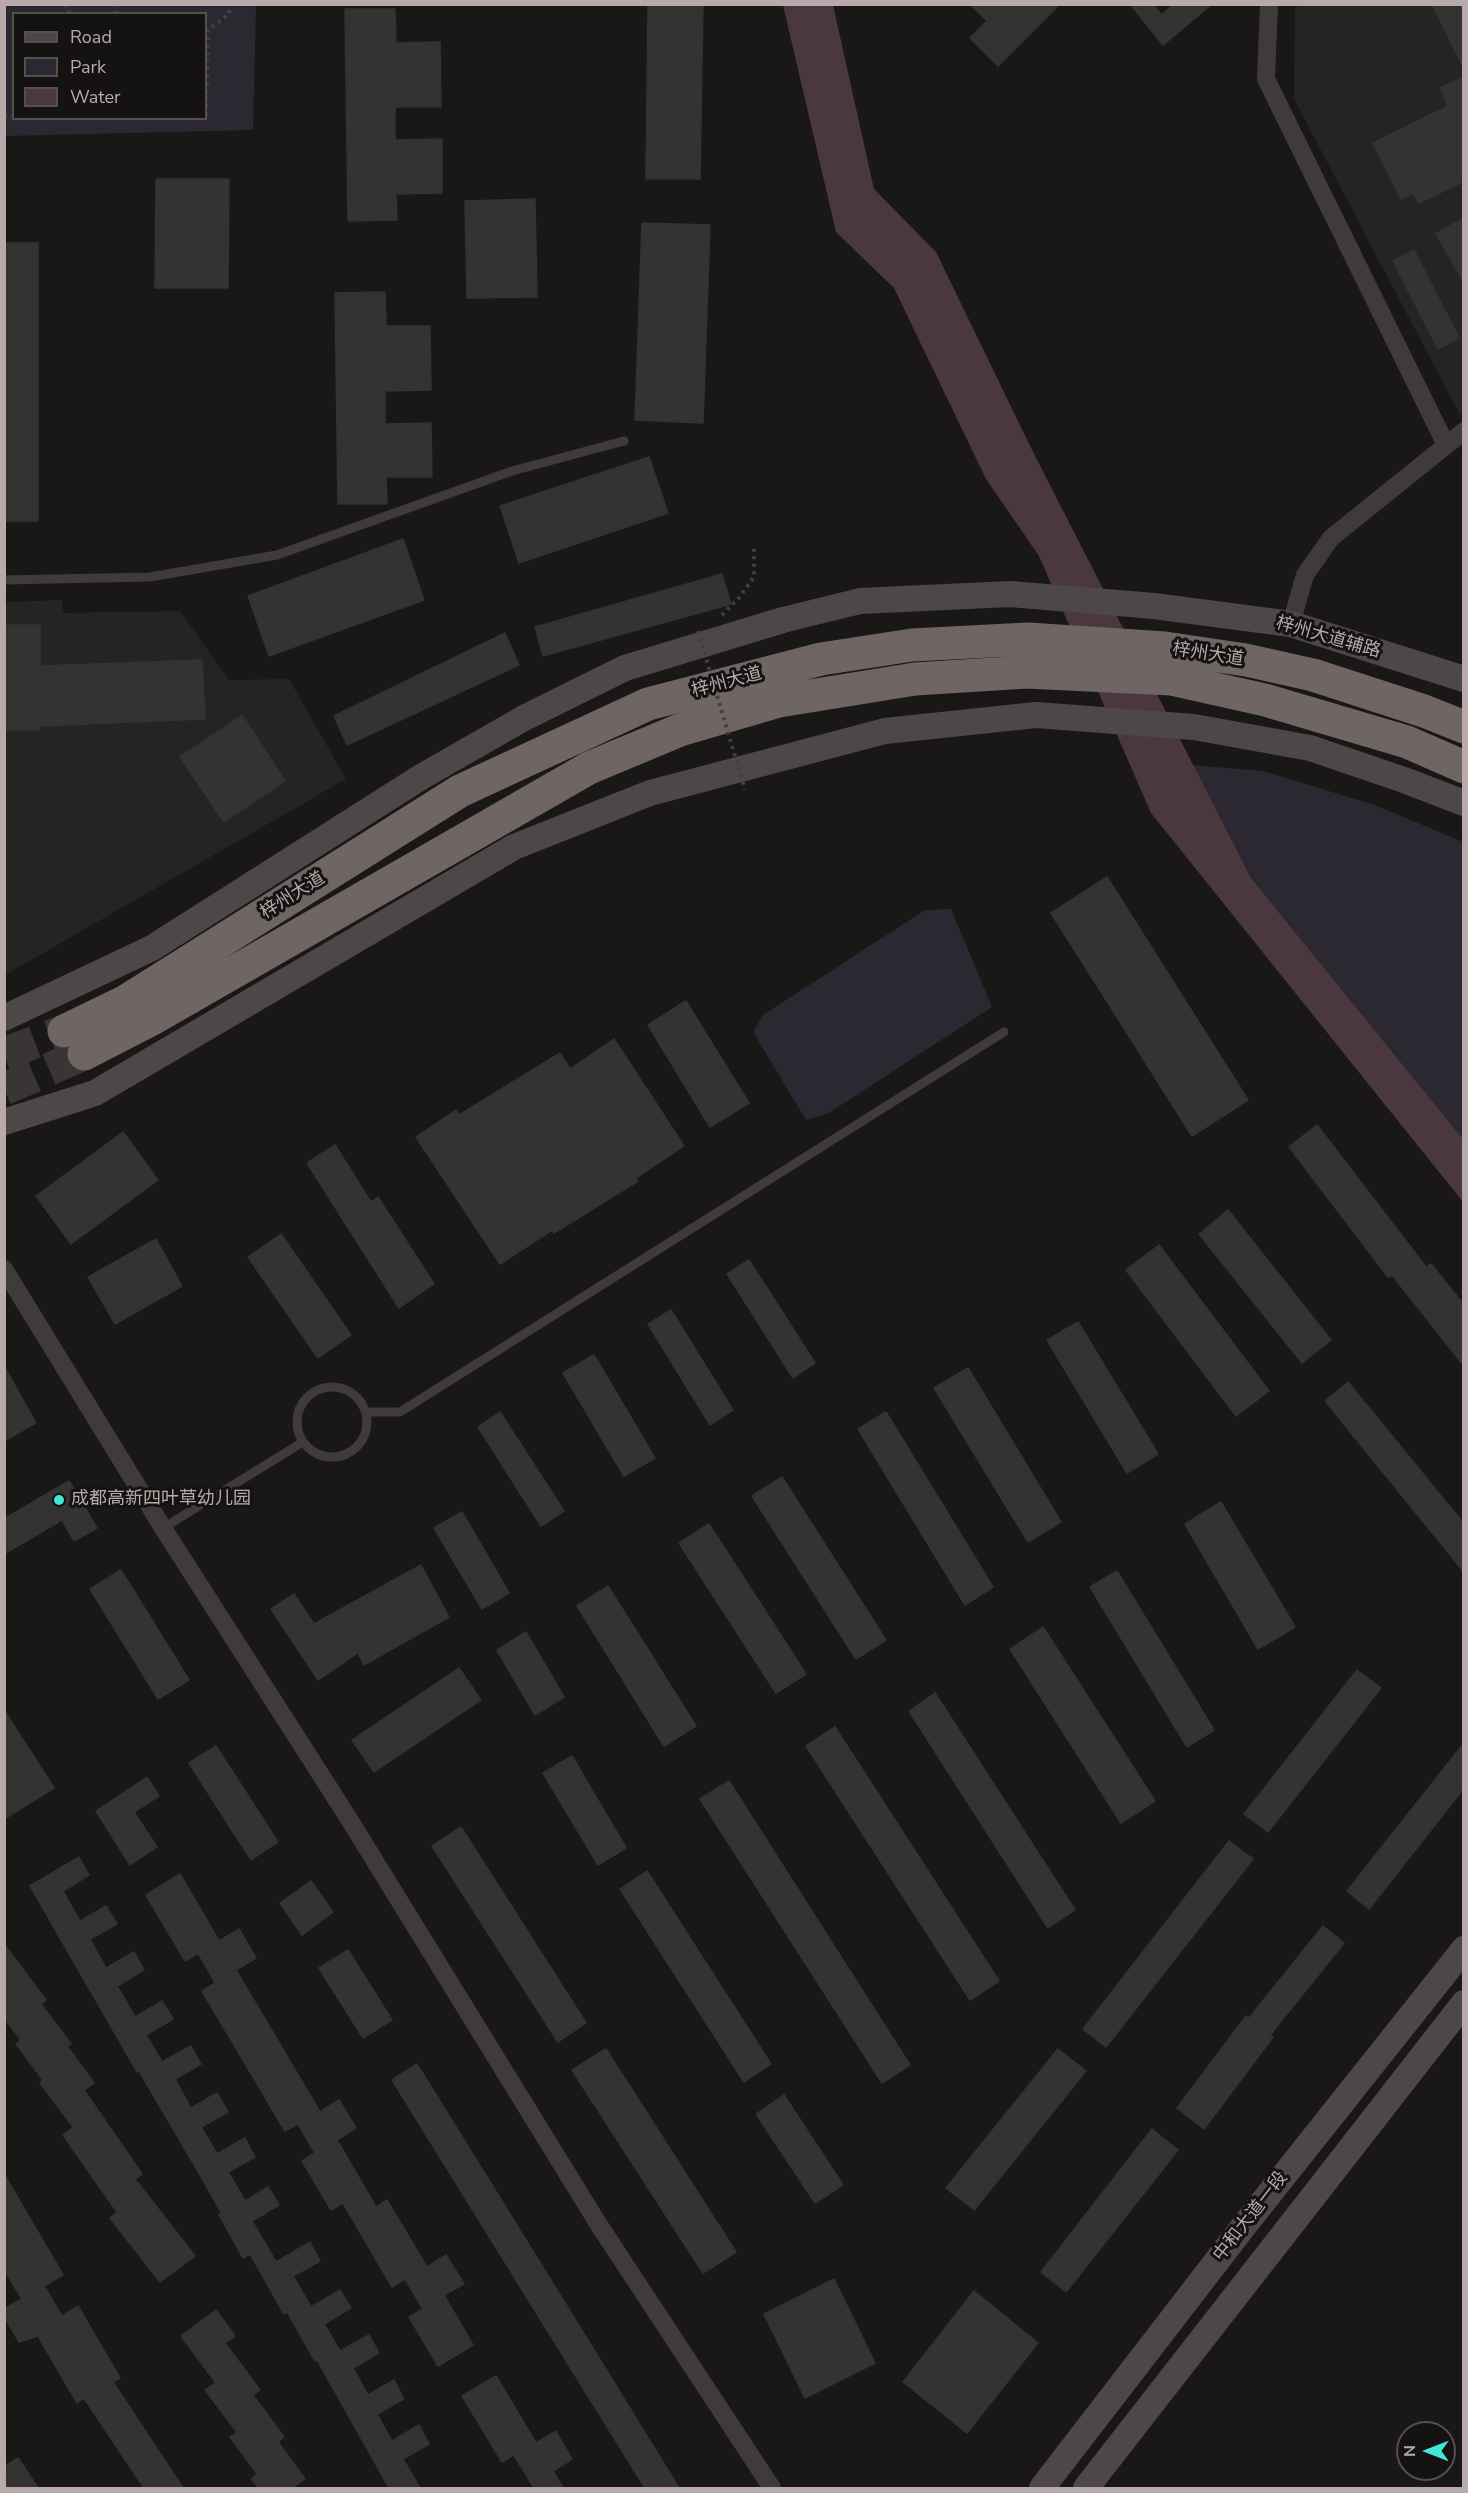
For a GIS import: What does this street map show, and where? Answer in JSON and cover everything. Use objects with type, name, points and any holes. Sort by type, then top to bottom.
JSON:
[{"type":"highway","name":"梓州大道","points":[[1464,727],[1424,711],[1313,675],[1246,660],[1165,648],[1028,639],[912,645],[821,659],[648,704],[460,791],[126,1001],[74,1043],[154,1018],[589,768],[680,729],[779,701],[915,679],[1027,672],[1171,679],[1265,700],[1407,742],[1464,767]]},
{"type":"main road","name":"梓州大道辅路","points":[[4,1018],[152,948],[421,777],[524,718],[625,668],[783,620],[860,601],[1010,594],[1154,606],[1291,624],[1464,679]]},
{"type":"main road","points":[[4,1122],[95,1093],[514,847],[650,793],[885,731],[1036,715],[1194,727],[1310,748],[1464,803]]},
{"type":"main road","name":"中和大道一段","points":[[1042,2488],[1243,2227],[1464,1949]]},
{"type":"main road","name":"中和大道一段","points":[[1086,2488],[1464,2003]]},
{"type":"street","points":[[1269,4],[1266,79],[1446,445]]},
{"type":"street","points":[[1291,624],[1305,574],[1331,538],[1464,431]]},
{"type":"street","points":[[4,1269],[163,1528],[349,1819],[599,2225],[772,2488]]},
{"type":"lane","points":[[4,580],[150,577],[277,555],[512,471],[624,441]]},
{"type":"lane","points":[[367,1412],[400,1412],[1005,1032]]},
{"type":"lane","points":[[329,1385],[353,1392],[367,1412],[365,1437],[348,1454],[323,1457],[303,1443],[296,1419],[307,1396],[329,1385]]},
{"type":"lane","points":[[163,1528],[303,1443]]},
{"type":"path","points":[[207,72],[208,30],[228,14],[230,4]]},
{"type":"path","points":[[719,618],[738,600],[754,577],[754,546]]},
{"type":"path","points":[[705,627],[698,632],[745,790]]},
{"type":"shaded area","points":[[1299,5],[1463,5],[1464,412],[1460,415],[1294,99],[1295,9]]},
{"type":"shaded area","points":[[62,600],[63,613],[180,611],[229,680],[289,679],[346,779],[5,975],[4,602]]},
{"type":"green space","points":[[4,5],[256,5],[253,130],[5,136]]},
{"type":"green space","points":[[1192,765],[1263,771],[1375,805],[1463,842],[1463,1139],[1251,878]]},
{"type":"green space","points":[[951,909],[992,1007],[829,1113],[806,1120],[753,1032],[763,1015],[925,910]]},
{"type":"water","points":[[783,5],[833,5],[874,189],[936,252],[1032,450],[1251,878],[1463,1139],[1463,1202],[1151,813],[1039,556],[986,479],[894,288],[836,232]]},
{"type":"building","points":[[648,4],[703,4],[700,179],[646,179]]},
{"type":"building","points":[[970,4],[1060,4],[998,66],[970,38],[987,21]]},
{"type":"building","points":[[1130,4],[1153,4],[1162,15],[1174,4],[1212,4],[1163,45]]},
{"type":"building","points":[[1432,4],[1464,4],[1464,69]]},
{"type":"building","points":[[345,9],[395,9],[396,43],[440,42],[441,107],[395,107],[395,140],[442,139],[442,193],[396,194],[397,220],[348,221]]},
{"type":"building","points":[[1464,77],[1464,181],[1419,203],[1413,193],[1401,199],[1373,143],[1448,106],[1440,88]]},
{"type":"building","points":[[156,179],[229,179],[228,288],[155,288]]},
{"type":"building","points":[[535,199],[537,297],[467,298],[465,201]]},
{"type":"building","points":[[1464,218],[1464,282],[1436,234]]},
{"type":"building","points":[[642,223],[710,225],[703,423],[635,420]]},
{"type":"building","points":[[4,243],[38,243],[38,521],[4,521]]},
{"type":"building","points":[[1414,250],[1459,338],[1438,349],[1393,261]]},
{"type":"building","points":[[385,292],[386,326],[430,326],[431,390],[385,391],[385,424],[431,423],[432,477],[386,477],[387,504],[338,504],[335,293]]},
{"type":"building","points":[[649,457],[668,513],[519,563],[500,506]]},
{"type":"building","points":[[403,539],[424,600],[269,656],[248,596]]},
{"type":"building","points":[[722,574],[731,604],[543,656],[535,627]]},
{"type":"building","points":[[4,625],[40,625],[40,666],[202,660],[205,719],[40,726],[40,730],[4,730]]},
{"type":"building","points":[[505,633],[519,665],[347,745],[334,716]]},
{"type":"building","points":[[242,715],[285,781],[224,822],[180,757]]},
{"type":"building","points":[[1107,877],[1248,1100],[1192,1136],[1051,913]]},
{"type":"building","points":[[686,1001],[749,1103],[710,1127],[648,1025]]},
{"type":"building","points":[[614,1039],[684,1146],[636,1178],[638,1181],[554,1233],[552,1230],[500,1264],[416,1137],[456,1110],[459,1115],[560,1053],[570,1069]]},
{"type":"building","points":[[1317,1125],[1426,1267],[1431,1264],[1464,1305],[1464,1366],[1392,1275],[1388,1277],[1289,1147]]},
{"type":"building","points":[[123,1132],[158,1180],[71,1244],[36,1196]]},
{"type":"building","points":[[335,1145],[371,1202],[378,1197],[434,1284],[399,1308],[307,1163]]},
{"type":"building","points":[[1228,1210],[1331,1340],[1302,1363],[1199,1234]]},
{"type":"building","points":[[281,1234],[351,1335],[318,1358],[248,1257]]},
{"type":"building","points":[[156,1239],[182,1286],[115,1324],[88,1277]]},
{"type":"building","points":[[1159,1245],[1269,1391],[1236,1416],[1126,1270]]},
{"type":"building","points":[[749,1260],[815,1363],[793,1378],[727,1274]]},
{"type":"building","points":[[671,1310],[733,1410],[710,1425],[648,1324]]},
{"type":"building","points":[[1078,1322],[1158,1454],[1127,1473],[1047,1340]]},
{"type":"building","points":[[594,1355],[655,1458],[624,1476],[563,1373]]},
{"type":"building","points":[[4,1366],[36,1423],[4,1441]]},
{"type":"building","points":[[968,1368],[1061,1522],[1028,1542],[934,1388]]},
{"type":"building","points":[[1348,1382],[1464,1524],[1464,1572],[1325,1401]]},
{"type":"building","points":[[500,1412],[564,1511],[541,1526],[478,1427]]},
{"type":"building","points":[[886,1412],[993,1587],[965,1605],[858,1429]]},
{"type":"building","points":[[782,1477],[886,1640],[856,1659],[752,1496]]},
{"type":"building","name":"成都高新四叶草幼儿园","points":[[69,1481],[97,1528],[74,1541],[62,1520],[4,1554],[4,1519]]},
{"type":"building","points":[[1221,1502],[1295,1627],[1258,1649],[1185,1524]]},
{"type":"building","points":[[462,1512],[509,1593],[482,1609],[434,1528]]},
{"type":"building","points":[[709,1524],[806,1674],[776,1693],[679,1543]]},
{"type":"building","points":[[421,1565],[449,1617],[364,1665],[358,1653],[318,1680],[271,1609],[294,1594],[314,1624]]},
{"type":"building","points":[[121,1570],[189,1680],[158,1699],[90,1589]]},
{"type":"building","points":[[1117,1571],[1214,1730],[1187,1747],[1090,1587]]},
{"type":"building","points":[[608,1586],[696,1726],[664,1746],[577,1606]]},
{"type":"building","points":[[1043,1627],[1155,1801],[1121,1823],[1010,1649]]},
{"type":"building","points":[[526,1632],[564,1697],[535,1715],[497,1650]]},
{"type":"building","points":[[459,1668],[481,1700],[374,1772],[352,1740]]},
{"type":"building","points":[[1357,1670],[1381,1688],[1268,1832],[1244,1814]]},
{"type":"building","points":[[935,1693],[1075,1910],[1048,1928],[909,1711]]},
{"type":"building","points":[[4,1710],[54,1788],[4,1819]]},
{"type":"building","points":[[835,1727],[999,1981],[970,2000],[806,1746]]},
{"type":"building","points":[[1464,1743],[1464,1788],[1369,1909],[1347,1891]]},
{"type":"building","points":[[216,1746],[278,1842],[251,1860],[189,1763]]},
{"type":"building","points":[[572,1756],[626,1848],[598,1865],[543,1773]]},
{"type":"building","points":[[147,1777],[159,1796],[134,1812],[157,1847],[130,1865],[96,1811]]},
{"type":"building","points":[[729,1781],[910,2065],[882,2083],[700,1799]]},
{"type":"building","points":[[461,1827],[586,2023],[558,2042],[432,1846]]},
{"type":"building","points":[[1229,1841],[1253,1859],[1106,2047],[1083,2029]]},
{"type":"building","points":[[79,1857],[89,1875],[63,1891],[80,1921],[106,1906],[117,1924],[90,1939],[106,1968],[134,1952],[144,1970],[117,1986],[135,2017],[162,2001],[173,2019],[146,2035],[162,2062],[191,2046],[201,2064],[175,2079],[191,2108],[217,2093],[228,2112],[201,2127],[217,2154],[245,2138],[255,2157],[228,2172],[245,2201],[268,2187],[279,2205],[252,2221],[276,2262],[310,2242],[320,2261],[293,2276],[311,2307],[340,2290],[351,2308],[324,2324],[340,2351],[369,2335],[379,2353],[353,2368],[368,2395],[394,2380],[404,2399],[377,2414],[392,2441],[419,2425],[429,2444],[403,2459],[420,2488],[389,2488],[317,2360],[315,2361],[287,2312],[284,2314],[250,2254],[243,2258],[219,2215],[222,2214],[193,2163],[139,2071],[137,2072],[30,1886]]},
{"type":"building","points":[[647,1871],[771,2064],[744,2082],[620,1889]]},
{"type":"building","points":[[180,1874],[219,1941],[239,1929],[256,1958],[236,1970],[320,2112],[339,2100],[356,2128],[337,2140],[376,2207],[387,2200],[427,2267],[446,2255],[464,2284],[444,2295],[473,2345],[438,2366],[409,2317],[423,2309],[405,2279],[392,2287],[343,2203],[331,2210],[302,2161],[315,2153],[298,2124],[285,2131],[202,1991],[215,1983],[198,1953],[185,1961],[146,1895]]},
{"type":"building","points":[[311,1881],[333,1912],[302,1935],[280,1903]]},
{"type":"building","points":[[1323,1926],[1344,1943],[1270,2035],[1273,2037],[1204,2129],[1177,2108],[1246,2016],[1249,2018]]},
{"type":"building","points":[[4,1944],[46,2000],[41,2004],[71,2044],[67,2046],[94,2083],[84,2090],[142,2174],[135,2179],[195,2256],[160,2282],[110,2218],[117,2212],[63,2135],[73,2127],[40,2083],[43,2080],[16,2044],[21,2040],[4,2018]]},
{"type":"building","points":[[348,1950],[392,2020],[363,2038],[319,1968]]},
{"type":"building","points":[[606,2049],[736,2252],[703,2273],[572,2070]]},
{"type":"building","points":[[1058,2049],[1086,2071],[974,2210],[946,2188]]},
{"type":"building","points":[[417,2064],[679,2488],[645,2488],[392,2080]]},
{"type":"building","points":[[784,2095],[843,2185],[815,2203],[756,2114]]},
{"type":"building","points":[[1152,2129],[1178,2150],[1066,2292],[1041,2272]]},
{"type":"building","points":[[4,2174],[63,2275],[44,2286],[62,2316],[78,2306],[120,2378],[113,2382],[183,2488],[144,2488],[84,2398],[77,2403],[38,2336],[19,2342],[4,2316],[4,2309],[22,2299],[4,2269]]},
{"type":"building","points":[[834,2279],[875,2363],[805,2398],[764,2314]]},
{"type":"building","points":[[974,2291],[1038,2343],[967,2433],[903,2382]]},
{"type":"building","points":[[216,2310],[235,2336],[225,2343],[260,2390],[253,2395],[284,2437],[278,2442],[305,2479],[292,2488],[259,2488],[251,2479],[257,2474],[230,2437],[237,2432],[205,2390],[216,2383],[181,2336]]},
{"type":"building","points":[[496,2376],[536,2443],[556,2431],[572,2459],[553,2471],[563,2488],[534,2488],[514,2455],[502,2462],[462,2396]]},
{"type":"building","points":[[18,2458],[38,2488],[4,2488],[4,2467]]},
{"type":"tunnel","points":[[4,1054],[64,1031]]},
{"type":"tunnel","points":[[4,1089],[84,1054]]},
{"type":"place","name":"成都高新四叶草幼儿园","points":[[59,1500]]}]
